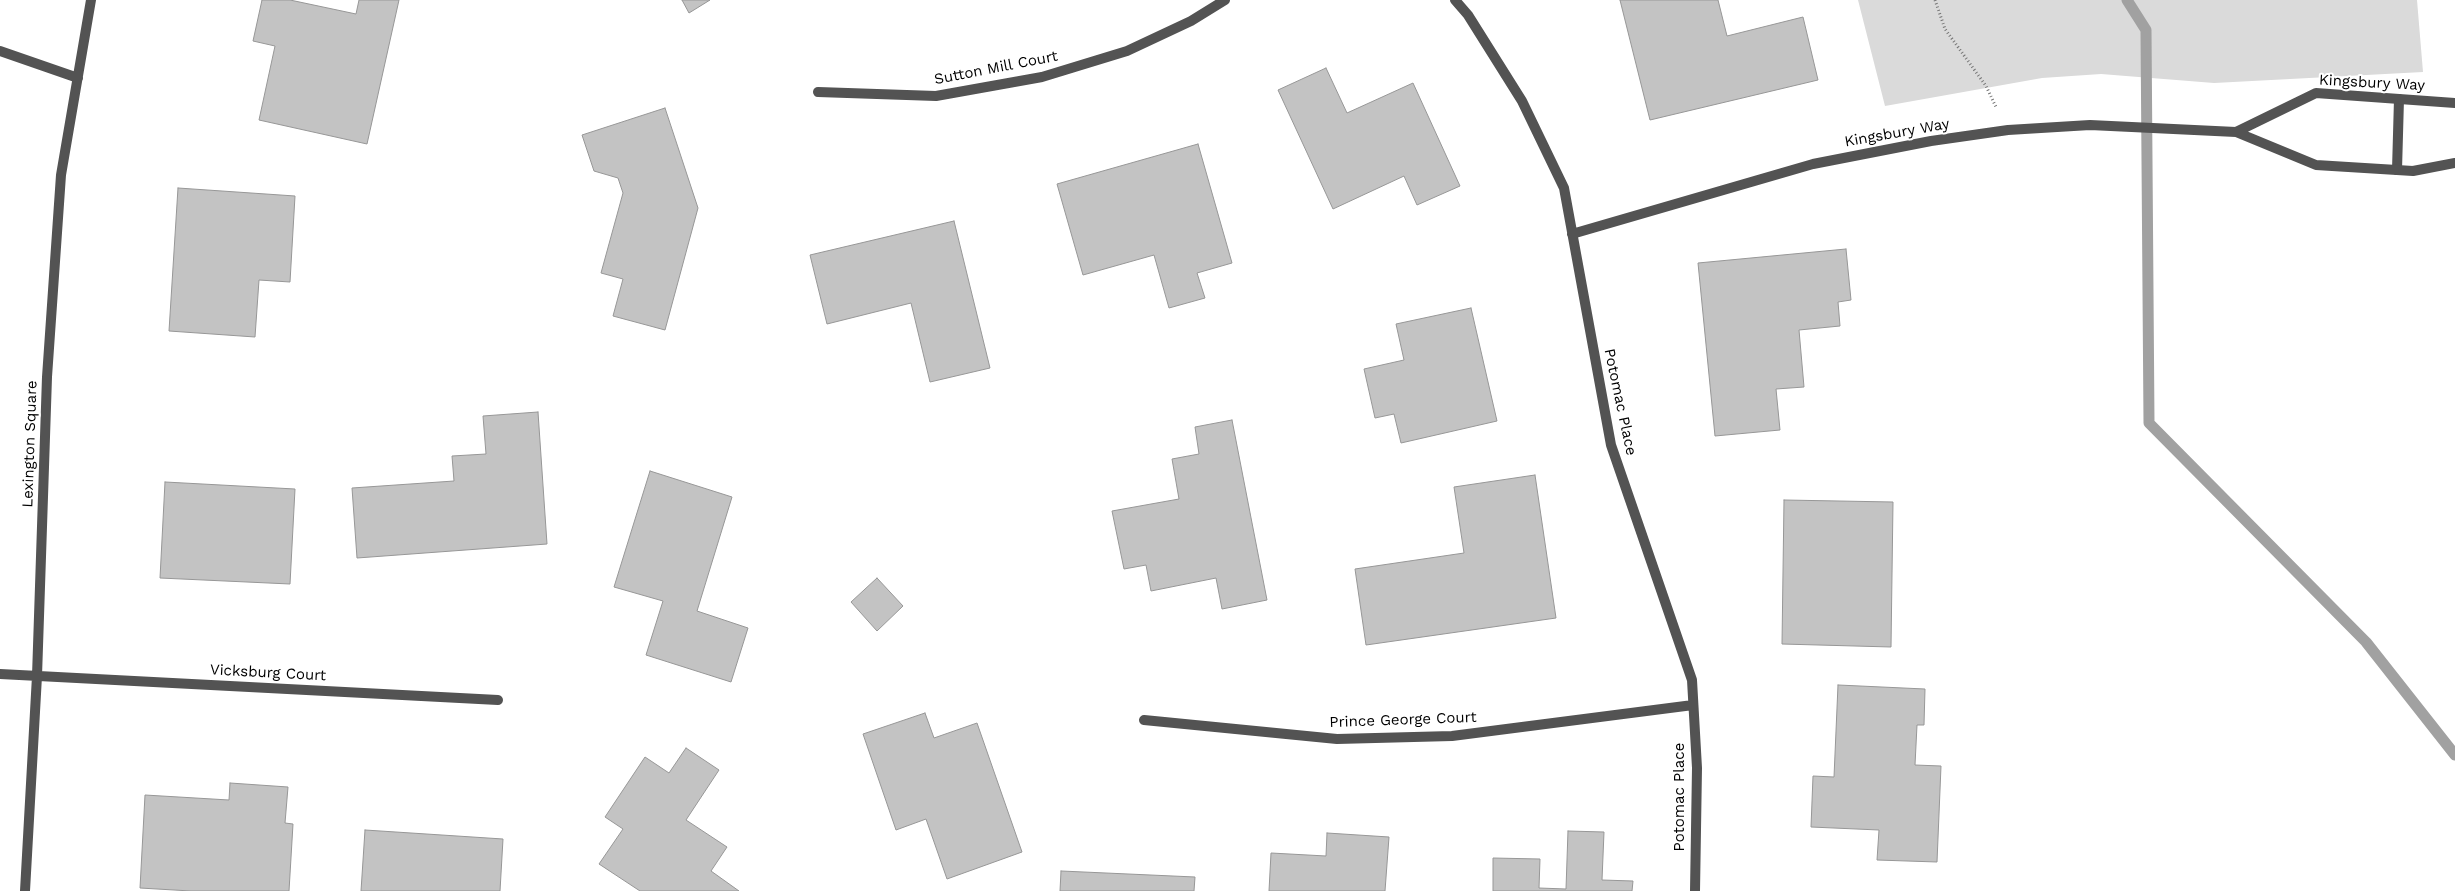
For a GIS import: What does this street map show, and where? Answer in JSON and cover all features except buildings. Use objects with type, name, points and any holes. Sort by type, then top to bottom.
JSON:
[{"type":"street","name":"Lexington Square","points":[[25,891],[37,676],[47,377],[57,223],[61,175],[91,0]]},
{"type":"street","name":"Sutton Mill Court","points":[[818,92],[936,96],[1042,77],[1127,51],[1191,22],[1225,0]]},
{"type":"street","name":"Potomac Place","points":[[1455,0],[1468,15],[1522,101],[1564,188],[1611,445],[1692,680],[1697,768],[1695,891]]},
{"type":"street","points":[[0,51],[78,78]]},
{"type":"street","name":"Kingsbury Way","points":[[2236,132],[2316,93],[2455,103]]},
{"type":"street","points":[[2397,170],[2399,99]]},
{"type":"street","name":"Kingsbury Way","points":[[1572,234],[1813,164],[1931,141],[2008,130],[2090,125],[2236,132],[2316,165],[2413,171],[2455,163]]},
{"type":"street","name":"Vicksburg Court","points":[[0,674],[498,700]]},
{"type":"street","name":"Prince George Court","points":[[1144,720],[1337,738],[1452,736],[1693,705]]},
{"type":"path","points":[[1935,0],[1946,29],[1986,86],[2008,130]]},
{"type":"shaded area","points":[[1858,0],[2417,0],[2423,72],[2214,83],[2101,74],[2042,78],[1885,106]]},
{"type":"waterway","points":[[2127,0],[2146,30],[2149,423],[2366,642],[2455,755]]}]
